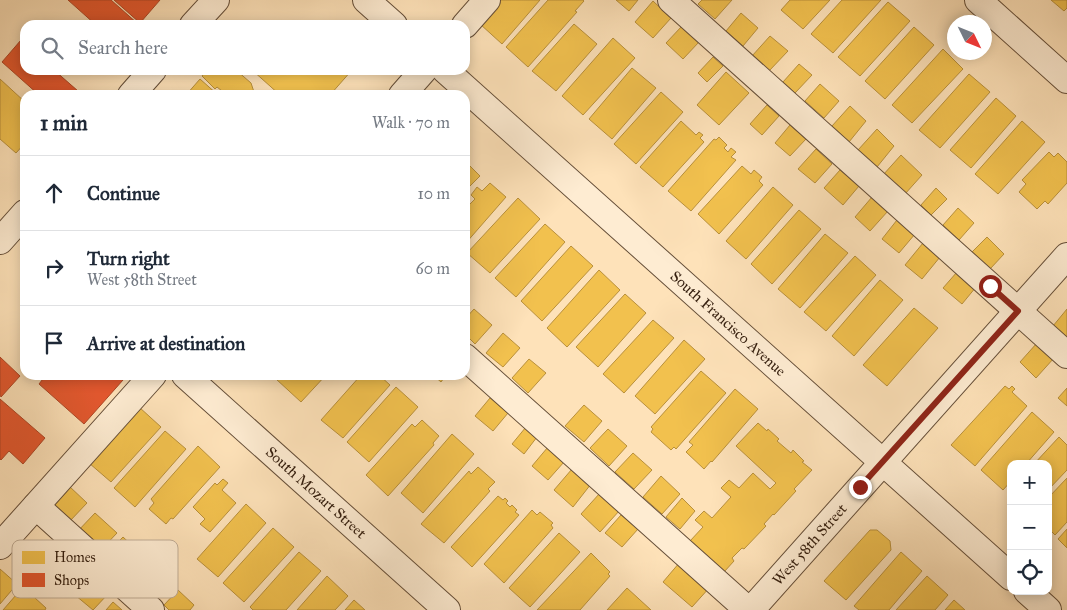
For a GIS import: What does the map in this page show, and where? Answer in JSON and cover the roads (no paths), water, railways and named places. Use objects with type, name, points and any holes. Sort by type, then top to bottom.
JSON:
[{"type":"street","points":[[198,20],[216,0]]},
{"type":"street","points":[[366,0],[388,20]]},
{"type":"street","points":[[469,20],[487,0]]},
{"type":"street","points":[[671,0],[1067,355]]},
{"type":"street","points":[[978,0],[1067,80]]},
{"type":"street","points":[[135,90],[149,75]]},
{"type":"street","points":[[406,90],[420,75]]},
{"type":"street","name":"South Francisco Avenue","points":[[451,75],[467,90]]},
{"type":"street","name":"South Francisco Avenue","points":[[470,92],[1007,573]]},
{"type":"street","name":"West 58th Street","points":[[749,610],[1067,256]]},
{"type":"street","points":[[470,361],[749,610]]},
{"type":"street","points":[[0,546],[148,380]]},
{"type":"street","name":"South Mozart Street","points":[[190,380],[447,610]]},
{"type":"street","points":[[36,506],[74,540]]},
{"type":"street","points":[[1031,595],[1048,610]]},
{"type":"street","points":[[138,598],[151,610]]}]
